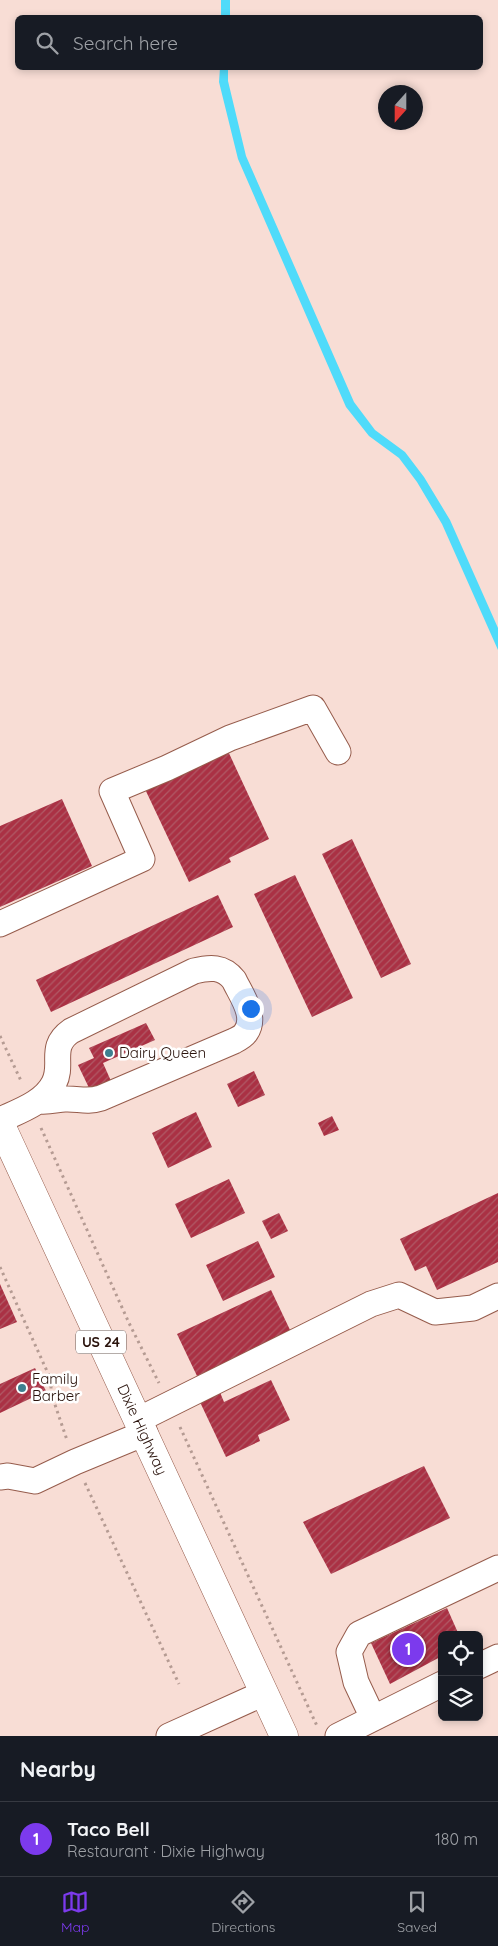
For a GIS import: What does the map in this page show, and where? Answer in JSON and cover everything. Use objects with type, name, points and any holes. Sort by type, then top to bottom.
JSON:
[{"type":"main road","name":"Dixie Highway","points":[[0,1122],[284,1736]]},
{"type":"street","points":[[0,924],[142,859],[112,791],[167,768],[230,738],[313,708],[338,752]]},
{"type":"street","points":[[0,1122],[35,1103],[54,1084],[59,1044],[71,1030],[194,971],[217,968],[230,976],[250,1015],[250,1025],[246,1033],[234,1041],[90,1102],[65,1099],[35,1103]]},
{"type":"street","points":[[0,1478],[8,1476],[35,1481],[141,1427],[170,1404],[371,1304],[399,1295],[435,1312],[473,1308],[498,1296]]},
{"type":"street","points":[[373,1718],[356,1682],[349,1652],[359,1634],[498,1568]]},
{"type":"street","points":[[349,1652],[362,1638],[498,1574]]},
{"type":"street","points":[[483,1664],[498,1657]]},
{"type":"street","points":[[327,1731],[373,1718],[438,1686]]},
{"type":"street","points":[[169,1736],[264,1692]]},
{"type":"path","points":[[0,1036],[35,1103],[121,1306],[327,1731]]},
{"type":"path","points":[[0,1267],[51,1380],[50,1393],[75,1462],[179,1684]]},
{"type":"water","points":[[221,0],[230,0],[230,15],[221,15]]},
{"type":"water","points":[[220,70],[228,70],[228,81],[246,156],[354,402],[375,430],[405,452],[424,477],[450,520],[498,628],[498,650],[442,524],[417,482],[399,458],[369,436],[346,407],[238,159],[219,82]]},
{"type":"building","points":[[227,749],[269,839],[229,858],[231,862],[189,882],[144,787]]},
{"type":"building","points":[[62,799],[92,866],[0,907],[0,826]]},
{"type":"building","points":[[352,839],[411,964],[381,978],[322,854]]},
{"type":"building","points":[[295,875],[353,998],[312,1017],[254,894]]},
{"type":"building","points":[[218,895],[233,927],[51,1012],[36,980]]},
{"type":"building","name":"Dairy Queen","points":[[146,1023],[155,1040],[103,1063],[111,1081],[90,1090],[78,1065],[94,1058],[89,1048]]},
{"type":"building","points":[[254,1071],[265,1095],[238,1107],[227,1084]]},
{"type":"building","points":[[196,1112],[212,1147],[168,1168],[152,1133]]},
{"type":"building","points":[[332,1116],[339,1130],[324,1136],[318,1123]]},
{"type":"building","points":[[229,1179],[245,1213],[191,1238],[175,1204]]},
{"type":"building","points":[[498,1193],[498,1262],[437,1290],[426,1266],[415,1271],[400,1239]]},
{"type":"building","points":[[279,1213],[288,1231],[271,1239],[262,1221]]},
{"type":"building","points":[[258,1241],[275,1277],[223,1301],[206,1265]]},
{"type":"building","points":[[0,1284],[17,1322],[0,1329]]},
{"type":"building","points":[[271,1290],[291,1332],[197,1376],[177,1334]]},
{"type":"building","name":"Family Barber","points":[[35,1368],[46,1391],[0,1413],[0,1384]]},
{"type":"building","points":[[271,1380],[290,1420],[258,1435],[260,1441],[226,1457],[199,1400],[219,1390],[224,1402]]},
{"type":"building","points":[[424,1466],[450,1518],[331,1574],[303,1522]]},
{"type":"building","points":[[447,1608],[457,1631],[438,1631],[438,1658],[390,1684],[371,1643]]},
{"type":"place","name":"Dairy Queen","points":[[109,1053]]},
{"type":"place","name":"Family Barber","points":[[22,1388]]},
{"type":"place","name":"Taco Bell","points":[[408,1649]]}]
